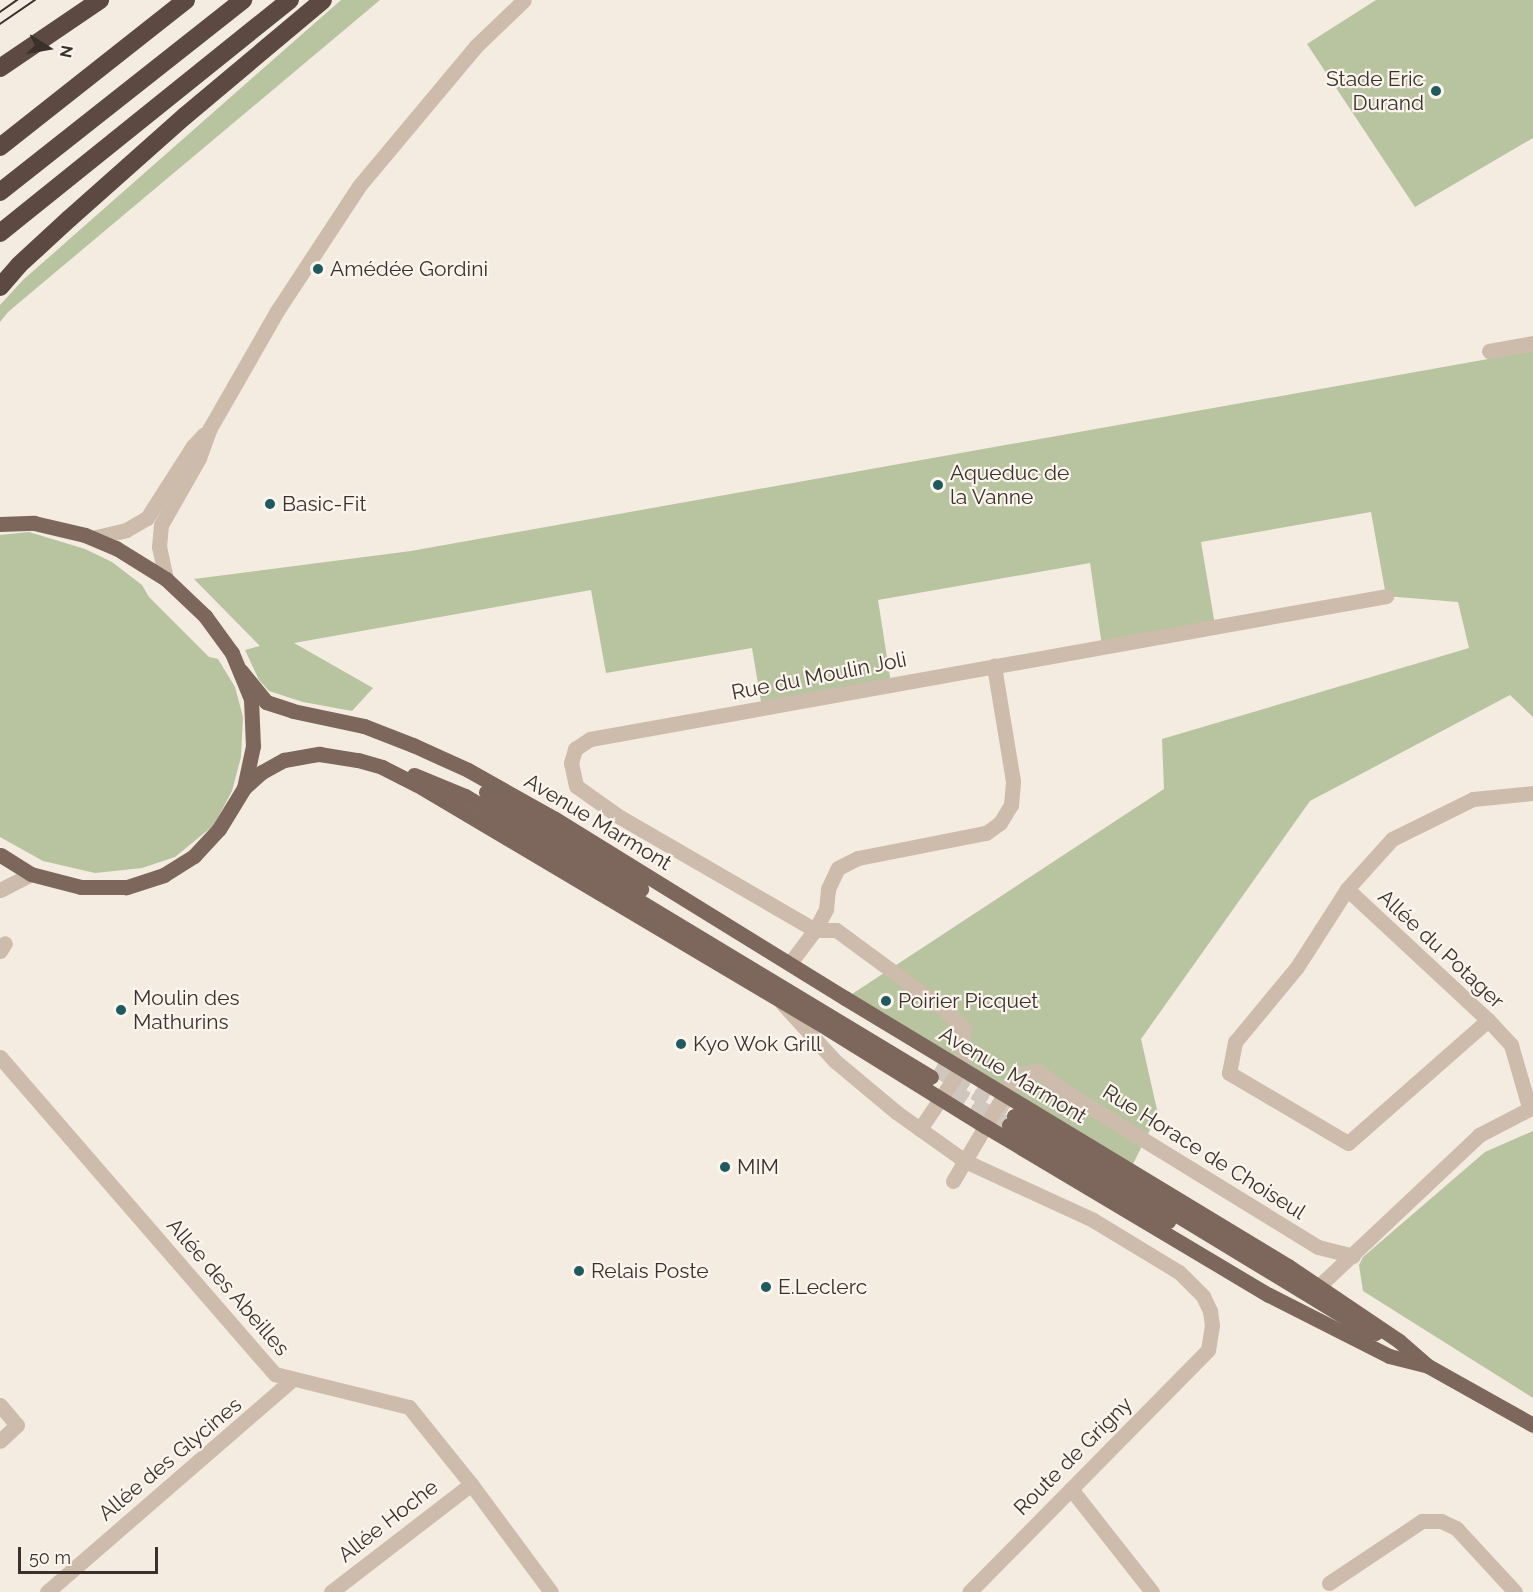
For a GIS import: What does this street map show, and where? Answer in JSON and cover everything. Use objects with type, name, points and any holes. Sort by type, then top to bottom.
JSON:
[{"type":"highway","points":[[0,68],[100,0]]},
{"type":"highway","points":[[0,147],[186,0]]},
{"type":"highway","points":[[0,192],[243,0]]},
{"type":"highway","points":[[0,233],[290,0]]},
{"type":"highway","points":[[0,288],[19,265],[87,203],[185,116],[323,0]]},
{"type":"main road","points":[[0,524],[34,523],[92,538],[116,548],[166,579],[205,616],[221,636],[241,672],[251,699],[253,732],[252,760],[244,788],[219,829],[204,848],[185,864],[164,875],[126,887],[104,889],[58,883],[31,874],[0,855]]},
{"type":"main road","name":"Avenue Marmont","points":[[241,672],[266,702],[293,711],[364,726],[413,745],[468,770],[545,814],[1319,1286],[1399,1341],[1428,1366],[1533,1425]]},
{"type":"main road","name":"Avenue Marmont","points":[[244,788],[269,768],[284,760],[319,754],[339,756],[415,775],[465,796],[933,1072],[413,745]]},
{"type":"main road","name":"Avenue Marmont","points":[[382,767],[416,784],[777,998],[1269,1296],[1296,1307],[1389,1356],[1428,1366]]},
{"type":"main road","name":"Avenue Marmont","points":[[1296,1307],[1274,1286],[1012,1120],[1366,1330],[1399,1341]]},
{"type":"street","points":[[166,579],[159,547],[161,525],[199,458],[210,428],[277,311],[360,186],[477,46],[524,0]]},
{"type":"street","points":[[1489,351],[1533,343]]},
{"type":"street","points":[[92,538],[126,530],[147,518],[193,446],[210,428]]},
{"type":"street","name":"Rue du Moulin Joli","points":[[815,930],[617,815],[576,786],[571,763],[575,749],[590,739],[1386,596]]},
{"type":"street","points":[[790,963],[815,930],[826,909],[828,889],[838,868],[858,858],[986,833],[1000,823],[1011,805],[1013,782],[994,666]]},
{"type":"street","points":[[1488,1020],[1348,1143],[1228,1073],[1235,1042],[1297,967],[1347,889],[1392,839],[1473,798],[1533,792]]},
{"type":"street","points":[[0,890],[31,874]]},
{"type":"street","name":"Allée du Potager","points":[[1347,889],[1488,1020],[1511,1045],[1531,1107]]},
{"type":"street","points":[[815,930],[836,930],[964,1028],[961,1068],[920,1129]]},
{"type":"street","points":[[777,998],[834,1061],[920,1129],[965,1161]]},
{"type":"street","name":"Allée des Abeilles","points":[[0,1057],[275,1374],[410,1407],[471,1484],[551,1592]]},
{"type":"street","name":"Rue Horace de Choiseul","points":[[1004,1095],[1021,1074],[1038,1071],[1066,1092],[1318,1246],[1353,1256]]},
{"type":"street","points":[[953,1181],[1004,1095]]},
{"type":"street","points":[[1319,1286],[1479,1135],[1531,1107]]},
{"type":"street","name":"Route de Grigny","points":[[965,1161],[1093,1220],[1179,1272],[1203,1296],[1210,1311],[1212,1325],[1208,1350],[969,1592]]},
{"type":"street","name":"Allée des Glycines","points":[[47,1592],[292,1380]]},
{"type":"street","points":[[0,1405],[17,1425],[0,1440]]},
{"type":"street","name":"Allée Hoche","points":[[331,1592],[471,1484]]},
{"type":"street","points":[[1071,1489],[1152,1592]]},
{"type":"street","points":[[1329,1583],[1422,1521],[1441,1521],[1456,1528],[1515,1592]]},
{"type":"green space","points":[[341,0],[380,0],[8,312],[0,322],[0,305],[23,280]]},
{"type":"green space","name":"Stade Eric Durand","points":[[1376,0],[1533,0],[1533,138],[1415,207],[1307,44]]},
{"type":"green space","points":[[1533,351],[1533,717],[1510,695],[1310,801],[1141,1039],[1158,1114],[1133,1164],[852,994],[1164,789],[1162,739],[1469,648],[1458,602],[1386,596],[1371,512],[1201,542],[1215,625],[1102,646],[1090,563],[878,600],[891,683],[762,708],[752,648],[606,673],[591,590],[294,643],[373,688],[352,711],[303,702],[269,691],[259,680],[245,650],[260,646],[194,579],[411,551]]},
{"type":"green space","points":[[29,532],[85,549],[112,562],[142,585],[149,597],[209,657],[218,659],[235,687],[243,717],[241,757],[232,791],[214,825],[175,857],[142,868],[95,873],[43,861],[0,837],[0,535]]},
{"type":"green space","points":[[1533,1131],[1533,1398],[1363,1291],[1359,1265],[1363,1257],[1485,1152]]},
{"type":"tunnel","points":[[935,1068],[1014,1116]]},
{"type":"tunnel","points":[[954,1091],[1009,1125]]},
{"type":"tram line","points":[[0,12],[17,0]]},
{"type":"tram line","points":[[0,24],[35,0]]},
{"type":"place","name":"Stade Eric Durand","points":[[1436,91]]},
{"type":"place","name":"Amédée Gordini","points":[[318,269]]},
{"type":"place","name":"Aqueduc de la Vanne","points":[[938,485]]},
{"type":"place","name":"Basic-Fit","points":[[270,504]]},
{"type":"place","name":"Poirier Picquet","points":[[886,1001]]},
{"type":"place","name":"Moulin des Mathurins","points":[[121,1010]]},
{"type":"place","name":"Kyo Wok Grill","points":[[681,1044]]},
{"type":"place","name":"MIM","points":[[725,1167]]},
{"type":"place","name":"Relais Poste","points":[[579,1271]]},
{"type":"place","name":"E.Leclerc","points":[[766,1287]]}]
